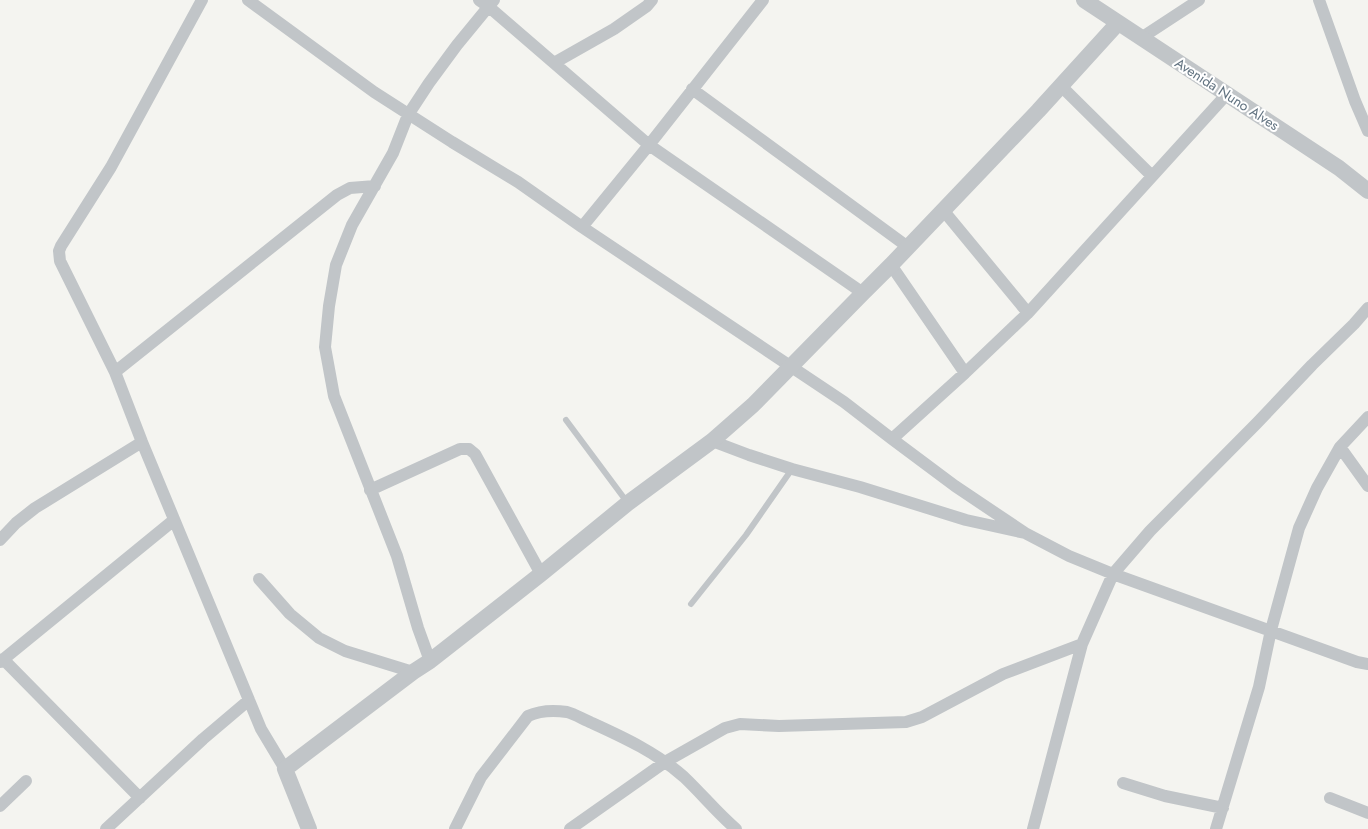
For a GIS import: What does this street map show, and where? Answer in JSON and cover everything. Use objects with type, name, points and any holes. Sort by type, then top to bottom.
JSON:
[{"type":"street","points":[[202,0],[111,167],[59,251],[60,261],[115,372],[142,442],[261,730],[285,769],[309,829]]},
{"type":"street","points":[[248,0],[408,115],[518,182],[582,227],[844,402],[954,486],[1025,533],[1068,556],[1113,574],[1357,662],[1368,664]]},
{"type":"street","points":[[554,63],[614,29],[647,6],[652,0]]},
{"type":"street","points":[[582,227],[649,145],[763,0]]},
{"type":"street","name":"Avenida Nuno Alves","points":[[1084,0],[1339,168],[1368,191]]},
{"type":"street","points":[[1141,38],[1199,0]]},
{"type":"street","points":[[1319,0],[1368,131]]},
{"type":"street","points":[[430,661],[418,628],[397,556],[334,396],[325,347],[329,306],[336,264],[352,225],[393,153],[408,115],[487,2],[554,63],[649,145],[863,293]]},
{"type":"street","points":[[285,769],[413,672],[430,661],[541,574],[628,503],[712,440],[754,405],[892,265],[1061,86],[1118,23]]},
{"type":"street","points":[[1061,86],[1152,176]]},
{"type":"street","points":[[692,89],[908,247]]},
{"type":"street","points":[[892,439],[1028,313],[1227,94]]},
{"type":"street","points":[[115,372],[337,195],[350,188],[375,186]]},
{"type":"street","points":[[943,210],[1028,313]]},
{"type":"street","points":[[892,265],[965,373]]},
{"type":"street","points":[[1033,829],[1082,644],[1113,574],[1150,531],[1368,308]]},
{"type":"street","points":[[1216,829],[1259,687],[1271,630],[1299,528],[1317,488],[1340,447],[1368,417]]},
{"type":"street","points":[[712,440],[749,455],[792,469],[860,486],[966,520],[1025,533]]},
{"type":"street","points":[[0,540],[16,523],[35,508],[142,442]]},
{"type":"street","points":[[1340,447],[1368,486]]},
{"type":"street","points":[[370,490],[460,448],[469,449],[475,454],[541,574]]},
{"type":"street","points":[[140,798],[2,660],[174,520]]},
{"type":"street","points":[[259,579],[290,614],[319,638],[345,651],[413,672]]},
{"type":"street","points":[[570,829],[665,762],[725,728],[740,724],[779,726],[906,722],[922,717],[1004,674],[1082,644]]},
{"type":"street","points":[[106,829],[203,739],[249,700]]},
{"type":"street","points":[[458,828],[481,777],[528,716],[538,711],[551,710],[568,713],[617,734],[652,752],[684,777],[736,829]]},
{"type":"street","points":[[0,806],[26,781]]},
{"type":"street","points":[[1122,783],[1165,796],[1223,808]]},
{"type":"street","points":[[1330,798],[1368,813]]},
{"type":"lane","points":[[566,420],[628,503]]},
{"type":"lane","points":[[691,604],[746,535],[792,469]]}]
